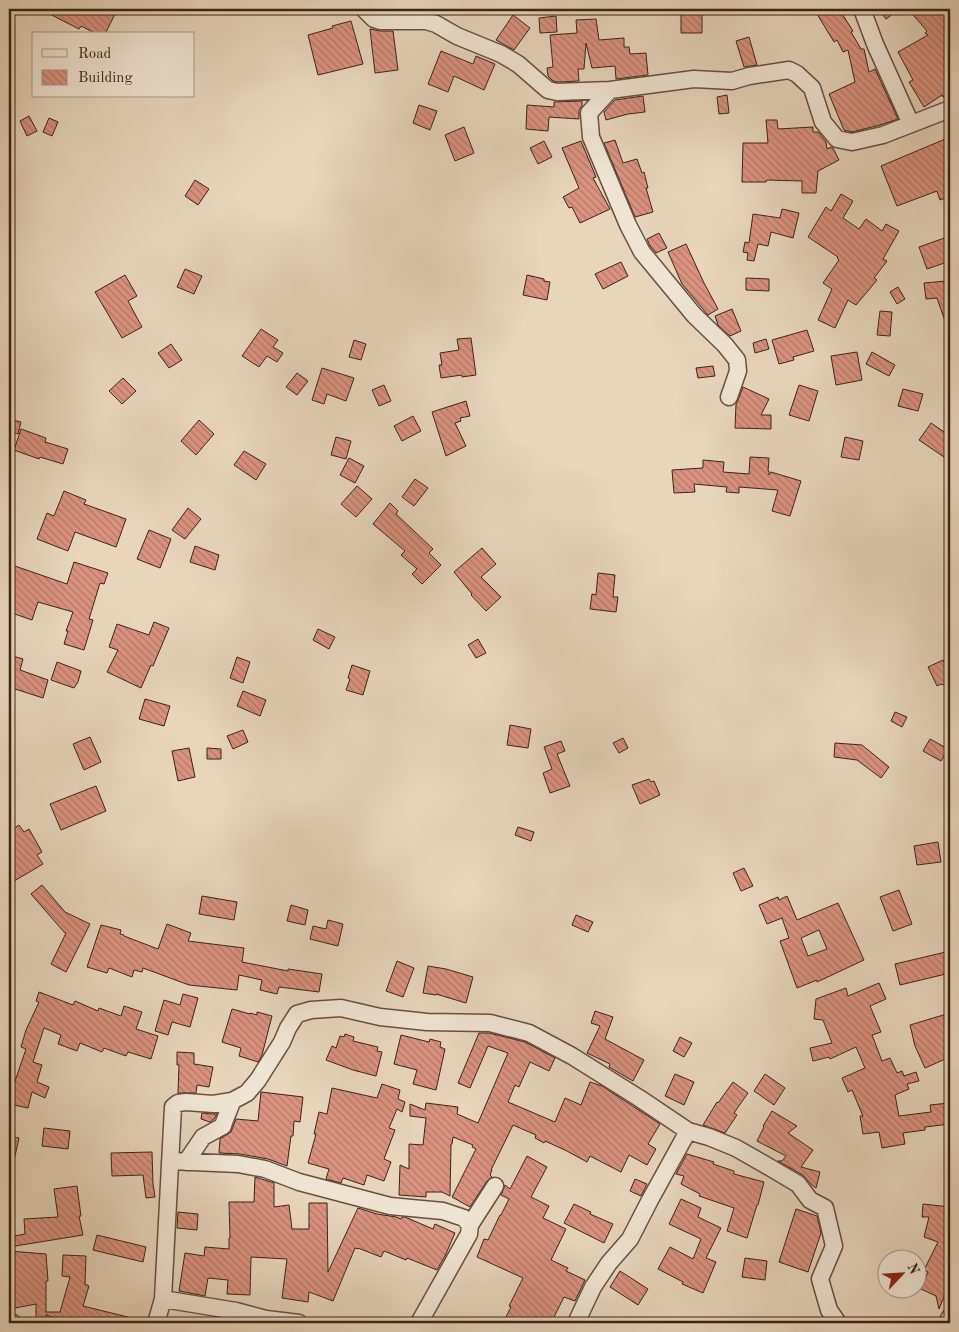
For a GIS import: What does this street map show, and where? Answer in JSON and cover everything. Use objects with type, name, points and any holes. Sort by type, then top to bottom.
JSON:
[{"type":"street","points":[[364,9],[374,19],[380,21],[436,24],[457,36],[501,54],[518,64],[548,90],[557,92],[610,90],[694,79],[732,81],[749,76],[789,70],[798,74],[812,88],[823,122],[836,139],[852,142],[883,135],[950,109]]},
{"type":"street","points":[[862,9],[875,44],[911,124]]},
{"type":"street","points":[[610,90],[589,113],[591,137],[598,157],[642,252],[694,315],[737,360],[738,371],[729,396]]},
{"type":"street","points":[[156,1323],[163,1299],[166,1234],[178,1162],[173,1107],[178,1103],[186,1102],[213,1104],[232,1101],[247,1093],[258,1080],[297,1014],[311,1010],[341,1008],[380,1017],[428,1022],[490,1023],[529,1033],[580,1061],[688,1130],[736,1148],[798,1184],[810,1200],[825,1208],[834,1246],[820,1279],[829,1310],[838,1323]]},
{"type":"street","points":[[178,1162],[203,1137],[223,1126],[232,1101]]},
{"type":"street","points":[[576,1323],[598,1279],[630,1239],[688,1130]]},
{"type":"street","points":[[178,1162],[238,1164],[265,1169],[299,1182],[390,1206],[443,1211],[464,1218],[470,1225]]},
{"type":"street","points":[[419,1323],[470,1234],[470,1225],[495,1186]]},
{"type":"street","points":[[163,1299],[236,1311],[266,1319],[299,1323]]},
{"type":"street","points":[[948,1323],[950,1317]]},
{"type":"street","points":[[9,1321],[13,1323]]},
{"type":"building","points":[[40,9],[87,9],[94,12],[96,9],[104,9],[115,14],[106,32],[93,32],[81,26],[79,29]]},
{"type":"building","points":[[814,9],[839,9],[853,31],[851,32],[861,49],[864,49],[869,72],[875,69],[898,119],[852,132],[844,130],[829,94],[855,82],[848,50],[843,52],[837,40],[834,42]]},
{"type":"building","points":[[878,9],[900,9],[886,19]]},
{"type":"building","points":[[908,9],[950,9],[950,93],[943,97],[942,95],[924,107],[909,82],[913,80],[898,52],[928,35],[925,33],[927,31]]},
{"type":"building","points":[[681,10],[702,11],[702,33],[681,33]]},
{"type":"building","points":[[513,15],[530,28],[514,50],[496,40]]},
{"type":"building","points":[[556,16],[557,32],[540,33],[539,18]]},
{"type":"building","points":[[596,19],[599,40],[624,38],[624,47],[629,47],[630,54],[646,53],[648,75],[616,79],[615,66],[592,68],[586,43],[584,69],[578,69],[579,81],[558,82],[553,81],[548,76],[547,68],[553,67],[550,35],[577,33],[576,20]]},
{"type":"building","points":[[351,21],[363,64],[318,75],[308,35]]},
{"type":"building","points":[[370,29],[393,31],[398,70],[375,73]]},
{"type":"building","points":[[749,37],[757,65],[744,67],[736,41]]},
{"type":"building","points":[[441,51],[473,64],[476,56],[495,64],[484,90],[454,76],[448,92],[428,84]]},
{"type":"building","points":[[727,95],[729,113],[719,114],[717,97]]},
{"type":"building","points":[[643,96],[645,112],[606,120],[604,112],[615,100]]},
{"type":"building","points":[[582,101],[579,119],[549,117],[548,131],[526,129],[527,105],[554,107],[554,102]]},
{"type":"building","points":[[419,105],[437,111],[430,130],[413,123]]},
{"type":"building","points":[[29,116],[37,131],[27,136],[20,121]]},
{"type":"building","points":[[49,118],[58,122],[52,136],[43,132]]},
{"type":"building","points":[[766,120],[777,120],[778,129],[813,127],[813,132],[818,132],[826,142],[827,149],[833,148],[839,160],[818,171],[816,193],[802,193],[802,181],[767,180],[766,182],[742,182],[743,143],[768,143]]},
{"type":"building","points":[[464,127],[474,153],[455,161],[445,135]]},
{"type":"building","points":[[950,137],[950,196],[940,200],[937,191],[897,206],[881,166]]},
{"type":"building","points":[[615,140],[623,163],[637,159],[642,173],[644,172],[648,188],[646,188],[653,212],[635,217],[604,143]]},
{"type":"building","points":[[544,141],[552,157],[538,164],[530,148]]},
{"type":"building","points":[[581,141],[596,177],[593,178],[610,209],[580,223],[572,207],[569,208],[563,197],[579,188],[562,148]]},
{"type":"building","points":[[195,180],[209,189],[198,205],[185,196]]},
{"type":"building","points":[[841,194],[853,201],[843,218],[859,229],[866,219],[882,231],[886,224],[899,231],[883,259],[887,261],[874,278],[877,280],[856,305],[848,300],[835,328],[818,320],[832,289],[823,283],[839,260],[838,257],[808,237],[826,207],[831,211]]},
{"type":"building","points":[[782,209],[799,213],[793,238],[771,232],[768,246],[758,244],[754,261],[747,260],[748,253],[743,252],[745,242],[749,243],[753,214],[780,218]]},
{"type":"building","points":[[659,233],[667,248],[656,253],[647,239]]},
{"type":"building","points":[[950,236],[950,261],[927,269],[919,247]]},
{"type":"building","points":[[686,244],[718,309],[708,315],[682,284],[668,252]]},
{"type":"building","points":[[621,262],[628,276],[603,289],[595,274]]},
{"type":"building","points":[[185,269],[202,276],[194,294],[177,287]]},
{"type":"building","points":[[125,275],[137,296],[128,301],[142,327],[122,338],[95,292]]},
{"type":"building","points":[[527,275],[550,282],[547,300],[523,295]]},
{"type":"building","points":[[746,278],[769,279],[769,291],[746,290]]},
{"type":"building","points":[[946,281],[950,324],[947,327],[937,298],[926,299],[924,283]]},
{"type":"building","points":[[898,287],[905,299],[897,304],[890,292]]},
{"type":"building","points":[[732,309],[741,331],[730,336],[718,325],[715,316]]},
{"type":"building","points":[[880,311],[892,312],[890,336],[877,335]]},
{"type":"building","points":[[261,329],[278,340],[273,347],[283,353],[277,362],[267,356],[259,367],[242,356]]},
{"type":"building","points":[[807,330],[814,351],[793,357],[794,360],[779,364],[772,340]]},
{"type":"building","points":[[471,338],[476,375],[441,378],[439,365],[442,365],[440,353],[459,350],[457,339]]},
{"type":"building","points":[[766,339],[769,349],[755,353],[753,343]]},
{"type":"building","points":[[354,340],[366,344],[361,360],[349,357]]},
{"type":"building","points":[[171,344],[182,360],[169,368],[158,353]]},
{"type":"building","points":[[857,352],[862,380],[836,385],[831,356]]},
{"type":"building","points":[[872,352],[895,365],[889,376],[866,364]]},
{"type":"building","points":[[713,366],[715,376],[698,378],[696,368]]},
{"type":"building","points":[[322,368],[354,378],[346,401],[327,394],[324,404],[312,400]]},
{"type":"building","points":[[297,373],[308,381],[297,395],[286,387]]},
{"type":"building","points":[[123,378],[136,391],[122,404],[109,391]]},
{"type":"building","points":[[384,385],[391,401],[379,406],[372,390]]},
{"type":"building","points":[[799,385],[818,391],[809,421],[789,415]]},
{"type":"building","points":[[743,387],[769,399],[761,415],[771,415],[771,429],[735,428],[736,404]]},
{"type":"building","points":[[903,389],[923,394],[918,411],[898,406]]},
{"type":"building","points":[[466,401],[470,416],[460,418],[461,421],[455,423],[466,446],[446,456],[432,412]]},
{"type":"building","points":[[413,416],[421,431],[402,441],[394,426]]},
{"type":"building","points":[[9,419],[21,422],[18,434],[9,431]]},
{"type":"building","points":[[199,420],[214,434],[196,455],[181,441]]},
{"type":"building","points":[[931,423],[950,436],[950,447],[944,457],[919,440]]},
{"type":"building","points":[[21,429],[46,438],[45,442],[68,449],[63,464],[40,457],[39,459],[14,450]]},
{"type":"building","points":[[336,437],[351,441],[346,459],[331,455]]},
{"type":"building","points":[[845,437],[863,441],[859,460],[841,457]]},
{"type":"building","points":[[244,451],[266,464],[256,480],[234,465]]},
{"type":"building","points":[[750,457],[769,458],[769,475],[771,472],[801,481],[790,516],[772,511],[778,490],[739,487],[739,493],[726,492],[727,487],[694,484],[695,492],[674,493],[672,470],[703,468],[703,460],[724,462],[723,472],[749,474]]},
{"type":"building","points":[[349,458],[364,466],[355,483],[340,475]]},
{"type":"building","points":[[415,479],[428,488],[414,506],[402,497]]},
{"type":"building","points":[[357,486],[372,499],[356,517],[341,504]]},
{"type":"building","points":[[64,491],[86,500],[84,504],[126,519],[116,547],[75,532],[68,551],[37,539],[47,513],[54,516]]},
{"type":"building","points":[[390,503],[398,511],[396,514],[433,549],[429,553],[441,565],[422,584],[412,574],[417,569],[401,555],[405,551],[373,524]]},
{"type":"building","points":[[188,508],[201,519],[185,539],[172,530]]},
{"type":"building","points":[[149,530],[171,539],[160,568],[137,559]]},
{"type":"building","points":[[195,546],[219,555],[215,570],[190,562]]},
{"type":"building","points":[[482,548],[496,564],[481,577],[501,597],[486,611],[454,572]]},
{"type":"building","points":[[74,562],[108,573],[104,584],[100,583],[89,619],[93,620],[84,650],[64,644],[68,631],[66,631],[73,612],[38,602],[32,620],[9,612],[9,564],[67,584]]},
{"type":"building","points":[[598,573],[615,575],[613,597],[618,597],[616,612],[590,609],[592,594],[596,595]]},
{"type":"building","points":[[154,622],[169,628],[153,666],[151,665],[141,688],[107,672],[118,650],[109,647],[117,624],[149,635]]},
{"type":"building","points":[[318,629],[335,637],[329,649],[313,640]]},
{"type":"building","points":[[478,639],[486,653],[476,658],[468,645]]},
{"type":"building","points":[[9,655],[23,659],[20,670],[48,680],[43,698],[9,687]]},
{"type":"building","points":[[237,657],[250,662],[243,683],[230,678]]},
{"type":"building","points":[[943,660],[950,676],[950,681],[937,686],[928,667]]},
{"type":"building","points":[[57,662],[81,671],[74,688],[51,680]]},
{"type":"building","points":[[352,665],[370,671],[363,695],[346,690]]},
{"type":"building","points":[[243,691],[266,700],[260,716],[237,706]]},
{"type":"building","points":[[145,699],[170,706],[164,726],[139,719]]},
{"type":"building","points":[[895,712],[907,717],[902,727],[891,721]]},
{"type":"building","points":[[510,725],[531,729],[528,748],[507,745]]},
{"type":"building","points":[[243,730],[248,742],[233,749],[227,736]]},
{"type":"building","points":[[90,737],[101,762],[84,770],[73,744]]},
{"type":"building","points":[[623,738],[628,748],[619,753],[613,743]]},
{"type":"building","points":[[930,739],[948,749],[941,761],[923,751]]},
{"type":"building","points":[[561,741],[565,751],[557,754],[570,786],[550,793],[543,773],[552,769],[544,747]]},
{"type":"building","points":[[835,743],[862,745],[889,767],[881,778],[857,760],[834,757]]},
{"type":"building","points":[[189,748],[195,777],[178,781],[172,751]]},
{"type":"building","points":[[207,748],[221,749],[221,759],[207,759]]},
{"type":"building","points":[[649,779],[651,782],[654,781],[660,795],[640,804],[632,785]]},
{"type":"building","points":[[96,786],[106,811],[61,830],[50,804]]},
{"type":"building","points":[[19,825],[24,832],[29,829],[42,852],[37,855],[43,864],[9,884],[9,832]]},
{"type":"building","points":[[518,827],[534,832],[531,841],[515,835]]},
{"type":"building","points":[[938,842],[941,862],[917,865],[914,846]]},
{"type":"building","points":[[744,868],[753,886],[741,891],[733,873]]},
{"type":"building","points":[[42,885],[65,912],[90,924],[66,972],[51,964],[66,933],[31,894]]},
{"type":"building","points":[[899,890],[912,924],[893,931],[880,897]]},
{"type":"building","points":[[202,896],[237,902],[234,920],[199,914]]},
{"type":"building","points":[[787,896],[797,920],[838,903],[864,960],[817,982],[817,980],[797,988],[780,941],[789,938],[782,918],[767,924],[759,905],[778,897],[779,900]],"holes":[[[819,930],[827,949],[808,956],[801,938]]]},
{"type":"building","points":[[291,905],[308,910],[305,925],[287,921]]},
{"type":"building","points":[[576,915],[593,922],[588,932],[572,925]]},
{"type":"building","points":[[328,920],[343,924],[338,946],[310,939],[313,926],[326,929]]},
{"type":"building","points":[[167,924],[191,933],[188,941],[244,948],[242,962],[288,971],[288,969],[322,974],[319,992],[279,987],[277,994],[260,990],[262,980],[239,975],[237,990],[189,985],[143,968],[142,972],[134,970],[132,977],[109,968],[107,973],[87,967],[101,925],[121,930],[120,934],[158,949]]},
{"type":"building","points":[[950,951],[950,973],[900,985],[895,964]]},
{"type":"building","points":[[397,961],[414,968],[403,997],[386,991]]},
{"type":"building","points":[[428,966],[473,977],[466,1003],[436,994],[423,993]]},
{"type":"building","points":[[879,983],[886,999],[870,1006],[881,1032],[872,1035],[882,1061],[890,1058],[897,1073],[902,1071],[904,1076],[916,1072],[919,1081],[907,1084],[909,1089],[895,1095],[899,1116],[931,1112],[930,1105],[949,1103],[950,1115],[950,1124],[925,1127],[925,1130],[903,1133],[905,1144],[882,1148],[879,1132],[863,1134],[860,1116],[863,1116],[852,1090],[848,1092],[842,1078],[865,1068],[856,1047],[830,1059],[829,1057],[813,1061],[810,1048],[832,1043],[823,1020],[814,1019],[816,999],[846,988],[848,996]]},
{"type":"building","points":[[39,992],[73,1005],[75,1001],[98,1011],[99,1008],[121,1016],[124,1006],[142,1012],[136,1029],[158,1036],[151,1059],[128,1052],[126,1056],[104,1048],[102,1052],[80,1043],[77,1051],[58,1044],[61,1035],[44,1028],[33,1062],[42,1065],[37,1082],[49,1087],[45,1098],[32,1092],[28,1108],[9,1104],[9,1089],[12,1090],[26,1049],[21,1047],[26,1030],[39,1002],[36,1001]]},
{"type":"building","points":[[183,994],[198,998],[190,1027],[172,1022],[168,1035],[155,1031],[164,1000],[180,1005]]},
{"type":"building","points":[[232,1009],[250,1014],[257,1015],[257,1012],[272,1016],[262,1055],[258,1062],[239,1056],[241,1048],[222,1042]]},
{"type":"building","points":[[595,1011],[613,1017],[605,1039],[644,1060],[633,1081],[609,1067],[610,1064],[587,1053],[600,1026],[591,1023]]},
{"type":"building","points":[[950,1013],[950,1057],[925,1068],[915,1046],[910,1025]]},
{"type":"building","points":[[479,1033],[489,1033],[525,1042],[555,1058],[549,1071],[530,1062],[519,1087],[515,1085],[508,1102],[555,1122],[565,1098],[581,1105],[590,1082],[602,1086],[660,1124],[648,1144],[656,1149],[647,1165],[629,1155],[621,1172],[590,1156],[587,1162],[545,1141],[544,1143],[535,1138],[536,1135],[513,1125],[491,1170],[490,1175],[492,1177],[487,1181],[470,1207],[452,1197],[476,1149],[472,1147],[473,1145],[453,1137],[451,1144],[450,1196],[442,1192],[426,1192],[426,1197],[399,1195],[400,1165],[409,1169],[409,1144],[423,1145],[426,1118],[410,1116],[410,1104],[425,1110],[426,1103],[458,1107],[457,1114],[478,1123],[508,1053],[488,1046],[470,1088],[458,1083]]},
{"type":"building","points":[[345,1034],[354,1037],[353,1041],[378,1047],[377,1051],[382,1052],[376,1076],[326,1060],[332,1046],[336,1048],[340,1036],[344,1037]]},
{"type":"building","points":[[401,1035],[429,1042],[430,1039],[441,1042],[440,1047],[445,1049],[436,1090],[413,1084],[417,1070],[394,1064]]},
{"type":"building","points":[[680,1037],[692,1043],[684,1057],[673,1051]]},
{"type":"building","points":[[177,1052],[194,1053],[194,1064],[213,1067],[209,1087],[197,1085],[196,1093],[178,1093],[179,1065],[177,1065]]},
{"type":"building","points":[[675,1074],[694,1082],[684,1105],[665,1096]]},
{"type":"building","points":[[765,1074],[785,1088],[774,1105],[754,1091]]},
{"type":"building","points":[[733,1082],[748,1093],[734,1113],[737,1115],[725,1133],[703,1125],[717,1102]]},
{"type":"building","points":[[382,1084],[400,1090],[398,1099],[405,1102],[402,1112],[397,1109],[389,1128],[395,1130],[384,1159],[391,1162],[384,1181],[367,1175],[364,1185],[343,1178],[341,1183],[326,1179],[329,1169],[308,1163],[316,1134],[314,1134],[319,1112],[327,1114],[332,1088],[377,1098]]},
{"type":"building","points":[[261,1092],[303,1097],[300,1122],[294,1121],[287,1166],[268,1159],[240,1154],[219,1153],[220,1139],[231,1132],[236,1119],[258,1121]]},
{"type":"building","points":[[772,1111],[797,1126],[788,1133],[813,1150],[801,1167],[820,1172],[816,1188],[803,1175],[778,1161],[782,1161],[786,1156],[757,1141]]},
{"type":"building","points":[[202,1113],[217,1114],[210,1122],[201,1119]]},
{"type":"building","points":[[44,1128],[70,1131],[68,1149],[42,1146]]},
{"type":"building","points":[[9,1136],[19,1138],[13,1165],[9,1164]]},
{"type":"building","points":[[152,1152],[155,1197],[146,1198],[143,1175],[112,1176],[111,1153]]},
{"type":"building","points":[[687,1154],[714,1162],[713,1164],[734,1171],[734,1174],[764,1182],[747,1238],[727,1231],[734,1208],[699,1196],[700,1194],[681,1184],[684,1176],[676,1174]]},
{"type":"building","points":[[527,1156],[547,1167],[531,1197],[549,1206],[543,1218],[566,1229],[551,1260],[568,1268],[566,1271],[585,1280],[575,1301],[564,1297],[551,1323],[503,1323],[523,1278],[477,1257],[484,1239],[488,1240],[509,1199],[501,1195],[505,1185],[510,1189]]},
{"type":"building","points":[[255,1177],[274,1183],[274,1207],[289,1205],[292,1229],[309,1229],[309,1203],[327,1203],[328,1272],[358,1208],[401,1219],[405,1217],[433,1229],[435,1224],[455,1233],[437,1270],[384,1251],[381,1257],[355,1248],[333,1301],[309,1292],[308,1302],[282,1298],[287,1259],[251,1257],[250,1295],[227,1294],[228,1280],[208,1278],[205,1296],[179,1291],[185,1253],[204,1256],[205,1247],[229,1249],[229,1202],[254,1202]]},
{"type":"building","points":[[635,1179],[647,1184],[641,1196],[630,1191]]},
{"type":"building","points":[[77,1186],[81,1216],[79,1216],[83,1235],[9,1247],[9,1237],[25,1234],[24,1219],[58,1217],[54,1189]]},
{"type":"building","points":[[681,1199],[701,1208],[698,1217],[721,1228],[706,1258],[716,1262],[703,1293],[682,1284],[683,1282],[658,1269],[670,1247],[693,1259],[701,1239],[669,1224]]},
{"type":"building","points":[[574,1204],[591,1212],[590,1214],[613,1224],[604,1243],[564,1223]]},
{"type":"building","points":[[923,1204],[950,1207],[950,1282],[939,1309],[936,1296],[926,1291],[928,1272],[926,1271],[926,1266],[938,1242],[924,1237],[929,1217],[922,1217]]},
{"type":"building","points":[[796,1209],[817,1216],[821,1233],[808,1272],[779,1262]]},
{"type":"building","points":[[178,1212],[198,1214],[197,1230],[177,1228]]},
{"type":"building","points":[[97,1235],[146,1247],[143,1262],[93,1250]]},
{"type":"building","points":[[9,1251],[46,1254],[48,1281],[46,1281],[46,1312],[60,1312],[70,1277],[62,1276],[63,1255],[86,1256],[85,1284],[89,1286],[83,1306],[140,1320],[139,1323],[72,1323],[46,1315],[46,1323],[36,1323],[36,1304],[10,1309]]},
{"type":"building","points":[[745,1258],[767,1261],[765,1280],[742,1277]]},
{"type":"building","points":[[620,1271],[648,1289],[638,1305],[610,1287]]}]
